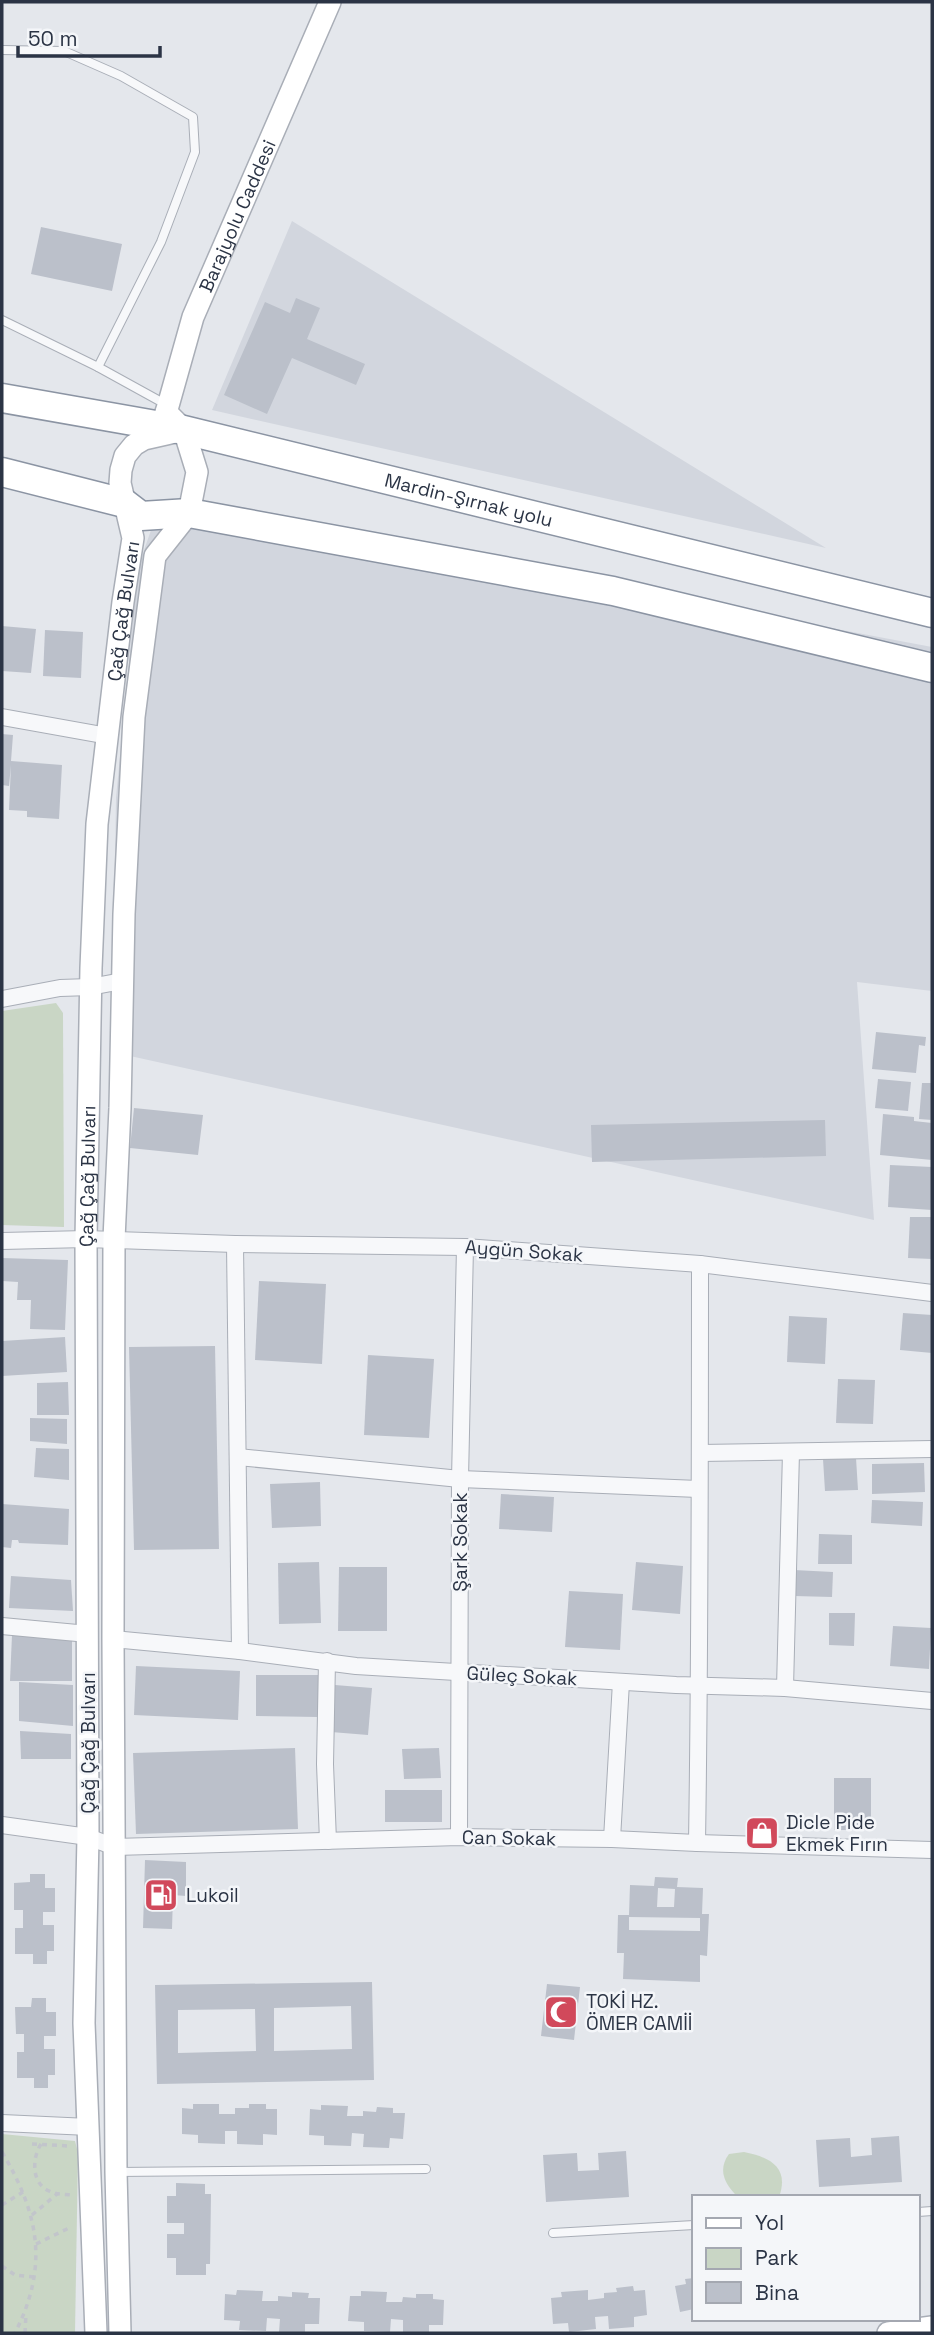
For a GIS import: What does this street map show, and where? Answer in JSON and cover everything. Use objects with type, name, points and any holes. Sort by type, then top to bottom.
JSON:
[{"type":"highway","name":"Mardin-Şırnak yolu","points":[[2,398],[184,430],[932,613]]},
{"type":"highway","points":[[2,472],[124,503],[141,516],[189,513],[613,591],[932,668]]},
{"type":"main road","name":"Barajyolu Caddesi","points":[[168,406],[193,317],[330,2]]},
{"type":"main road","points":[[168,406],[166,412],[184,430]]},
{"type":"main road","name":"Çağ Çağ Bulvarı","points":[[96,2333],[85,2023],[88,1837],[86,1238],[90,987],[97,824],[133,538],[120,483],[121,470],[125,456],[144,439],[184,430],[197,472],[189,513],[155,556],[134,717],[122,981],[114,1239],[113,1640],[116,2172],[120,2333]]},
{"type":"main road","points":[[888,2333],[932,2327]]},
{"type":"street","points":[[2,717],[108,736]]},
{"type":"street","points":[[2,999],[60,988],[90,987],[122,981]]},
{"type":"street","name":"Aygün Sokak","points":[[2,1241],[86,1238],[235,1244],[465,1247],[700,1264],[932,1293]]},
{"type":"street","points":[[235,1244],[240,1651]]},
{"type":"street","name":"Şark Sokak","points":[[459,1837],[460,1479],[465,1247]]},
{"type":"street","points":[[697,1843],[701,1563],[698,1489],[700,1264]]},
{"type":"street","points":[[700,1453],[932,1450]]},
{"type":"street","points":[[785,1688],[790,1451]]},
{"type":"street","points":[[238,1457],[460,1479],[698,1489]]},
{"type":"street","points":[[2,1626],[88,1634]]},
{"type":"street","name":"Güleç Sokak","points":[[113,1640],[240,1651],[356,1666],[621,1682],[785,1688],[932,1702]]},
{"type":"street","points":[[327,1661],[325,1764],[328,1841]]},
{"type":"street","points":[[612,1839],[621,1682]]},
{"type":"street","name":"Can Sokak","points":[[2,1825],[88,1837],[115,1847],[459,1837],[612,1839],[932,1850]]},
{"type":"street","points":[[2,2123],[89,2127]]},
{"type":"lane","points":[[2,50],[64,51],[121,76],[193,117],[195,152],[161,242],[98,367]]},
{"type":"lane","points":[[2,320],[98,367],[168,406]]},
{"type":"lane","points":[[116,2172],[426,2169]]},
{"type":"lane","points":[[553,2233],[692,2225]]},
{"type":"path","points":[[41,2144],[34,2160],[36,2175],[43,2188],[57,2194],[82,2195]]},
{"type":"path","points":[[2,2152],[32,2215],[36,2245],[34,2277],[26,2308],[15,2333]]},
{"type":"path","points":[[2,2205],[23,2192]]},
{"type":"path","points":[[32,2215],[57,2194]]},
{"type":"path","points":[[36,2245],[71,2227]]},
{"type":"path","points":[[2,2266],[15,2275],[34,2277]]},
{"type":"path","points":[[25,2333],[26,2308]]},
{"type":"shaded area","points":[[292,221],[826,548],[212,410]]},
{"type":"shaded area","points":[[161,502],[932,647],[932,991],[857,982],[874,1220],[112,1052],[116,798],[138,567]]},
{"type":"green space","points":[[56,1003],[63,1013],[64,1227],[2,1225],[2,1011]]},
{"type":"green space","points":[[2,2134],[75,2141],[78,2153],[75,2333],[2,2333]]},
{"type":"green space","points":[[744,2152],[762,2157],[775,2165],[782,2178],[780,2195],[736,2195],[724,2177],[725,2160],[729,2154]]},
{"type":"building","points":[[41,227],[122,244],[112,291],[31,274]]},
{"type":"building","points":[[296,298],[320,308],[307,339],[365,364],[356,385],[292,358],[267,414],[224,395],[265,302],[290,313]]},
{"type":"building","points":[[2,626],[36,629],[31,673],[2,671]]},
{"type":"building","points":[[45,630],[83,632],[81,678],[43,676]]},
{"type":"building","points":[[2,734],[13,735],[11,761],[62,765],[59,819],[27,817],[27,811],[9,810],[11,765],[9,786],[2,785]]},
{"type":"building","points":[[876,1032],[926,1037],[925,1046],[919,1045],[916,1073],[872,1069]]},
{"type":"building","points":[[878,1079],[911,1082],[908,1111],[875,1108]]},
{"type":"building","points":[[922,1083],[932,1083],[932,1120],[919,1119]]},
{"type":"building","points":[[134,1108],[203,1115],[198,1155],[130,1148]]},
{"type":"building","points":[[883,1114],[914,1117],[914,1121],[932,1123],[932,1160],[880,1155]]},
{"type":"building","points":[[825,1120],[826,1156],[592,1162],[591,1125]]},
{"type":"building","points":[[890,1165],[932,1167],[932,1210],[888,1207]]},
{"type":"building","points":[[910,1217],[932,1217],[932,1259],[908,1258]]},
{"type":"building","points":[[2,1258],[68,1260],[65,1330],[30,1329],[31,1300],[17,1300],[18,1282],[2,1281]]},
{"type":"building","points":[[259,1281],[326,1284],[322,1364],[255,1360]]},
{"type":"building","points":[[903,1313],[932,1315],[932,1353],[900,1350]]},
{"type":"building","points":[[789,1316],[827,1318],[825,1364],[787,1362]]},
{"type":"building","points":[[65,1337],[67,1372],[2,1376],[2,1341]]},
{"type":"building","points":[[215,1346],[219,1549],[134,1550],[129,1347]]},
{"type":"building","points":[[368,1355],[434,1359],[429,1438],[364,1435]]},
{"type":"building","points":[[838,1379],[875,1380],[873,1424],[836,1423]]},
{"type":"building","points":[[68,1382],[69,1415],[37,1415],[37,1383]]},
{"type":"building","points":[[30,1418],[67,1419],[67,1444],[30,1441]]},
{"type":"building","points":[[36,1448],[69,1449],[69,1480],[34,1477]]},
{"type":"building","points":[[856,1458],[858,1490],[825,1491],[823,1459]]},
{"type":"building","points":[[924,1463],[925,1492],[872,1494],[872,1464]]},
{"type":"building","points":[[320,1482],[321,1526],[272,1528],[270,1484]]},
{"type":"building","points":[[501,1494],[554,1497],[552,1532],[499,1529]]},
{"type":"building","points":[[872,1500],[923,1502],[922,1526],[871,1523]]},
{"type":"building","points":[[2,1504],[69,1509],[68,1545],[19,1543],[18,1540],[12,1540],[11,1548],[2,1547]]},
{"type":"building","points":[[819,1534],[852,1535],[852,1564],[818,1564]]},
{"type":"building","points":[[319,1562],[321,1623],[279,1624],[278,1563]]},
{"type":"building","points":[[636,1562],[683,1566],[680,1614],[632,1610]]},
{"type":"building","points":[[339,1567],[387,1567],[387,1631],[338,1631]]},
{"type":"building","points":[[794,1570],[833,1572],[832,1597],[794,1596]]},
{"type":"building","points":[[11,1576],[71,1580],[73,1611],[9,1608]]},
{"type":"building","points":[[569,1591],[623,1594],[620,1650],[565,1647]]},
{"type":"building","points":[[829,1613],[855,1613],[854,1646],[829,1645]]},
{"type":"building","points":[[893,1626],[931,1628],[929,1669],[890,1666]]},
{"type":"building","points":[[12,1635],[72,1636],[72,1681],[10,1681]]},
{"type":"building","points":[[136,1666],[240,1671],[238,1720],[134,1715]]},
{"type":"building","points":[[256,1675],[319,1675],[318,1717],[256,1716]]},
{"type":"building","points":[[19,1682],[73,1685],[73,1726],[19,1721]]},
{"type":"building","points":[[335,1685],[372,1688],[368,1735],[331,1732]]},
{"type":"building","points":[[20,1731],[71,1734],[71,1759],[21,1759]]},
{"type":"building","points":[[295,1748],[298,1829],[136,1834],[133,1753]]},
{"type":"building","points":[[439,1748],[441,1778],[404,1779],[402,1749]]},
{"type":"building","points":[[834,1778],[871,1778],[871,1830],[834,1830]]},
{"type":"building","points":[[385,1790],[442,1790],[442,1822],[385,1822]]},
{"type":"building","points":[[145,1860],[186,1862],[186,1896],[173,1895],[172,1929],[143,1928]]},
{"type":"building","points":[[30,1874],[45,1874],[45,1888],[55,1888],[55,1912],[43,1912],[43,1925],[54,1925],[54,1951],[47,1951],[47,1964],[33,1964],[33,1954],[15,1954],[15,1928],[23,1928],[23,1910],[14,1910],[14,1883],[30,1882]]},
{"type":"building","points":[[655,1877],[678,1878],[677,1887],[703,1888],[702,1914],[709,1914],[707,1956],[700,1955],[700,1982],[623,1979],[624,1953],[617,1953],[618,1915],[629,1915],[630,1885],[654,1886]],"holes":[[[658,1888],[675,1889],[674,1907],[657,1907]],[[629,1917],[700,1918],[700,1931],[629,1930]]]},
{"type":"building","points":[[372,1982],[374,2080],[157,2084],[155,1985]],"holes":[[[351,2006],[352,2049],[274,2051],[274,2008]],[[255,2009],[256,2051],[178,2053],[178,2010]]]},
{"type":"building","name":"TOKİ HZ. ÖMER CAMİİ","points":[[547,1984],[580,1987],[574,2040],[541,2036]]},
{"type":"building","points":[[32,1998],[46,1998],[46,2012],[56,2012],[56,2036],[44,2036],[44,2049],[55,2049],[55,2075],[48,2075],[48,2088],[34,2088],[34,2078],[17,2078],[17,2052],[24,2052],[24,2034],[16,2034],[15,2007],[31,2007]]},
{"type":"building","points":[[193,2104],[219,2104],[219,2114],[235,2114],[235,2108],[249,2108],[249,2104],[266,2104],[266,2109],[277,2109],[277,2135],[263,2134],[263,2145],[237,2144],[237,2131],[225,2131],[225,2144],[198,2143],[198,2135],[182,2134],[182,2108],[193,2109]]},
{"type":"building","points":[[321,2105],[348,2106],[347,2116],[363,2116],[363,2111],[376,2112],[377,2107],[393,2108],[393,2113],[405,2113],[403,2139],[390,2138],[389,2148],[363,2147],[364,2134],[352,2133],[351,2146],[324,2145],[324,2136],[309,2135],[310,2109],[321,2110]]},
{"type":"building","points":[[899,2136],[902,2182],[819,2187],[816,2140],[850,2138],[851,2157],[872,2155],[871,2138]]},
{"type":"building","points":[[626,2151],[629,2197],[546,2202],[543,2155],[577,2153],[578,2171],[599,2170],[598,2153]]},
{"type":"building","points":[[176,2183],[205,2184],[205,2194],[211,2194],[210,2264],[206,2264],[206,2275],[176,2275],[176,2258],[167,2258],[167,2234],[184,2234],[184,2223],[167,2223],[167,2196],[176,2196]]},
{"type":"building","points":[[692,2278],[692,2309],[680,2312],[675,2286],[686,2284],[685,2279]]},
{"type":"building","points":[[633,2286],[634,2291],[645,2290],[647,2315],[634,2317],[634,2327],[609,2329],[608,2316],[595,2317],[596,2329],[569,2332],[568,2323],[553,2324],[551,2298],[562,2297],[561,2292],[588,2290],[588,2300],[604,2298],[604,2293],[617,2292],[616,2288]]},
{"type":"building","points":[[237,2290],[263,2291],[262,2301],[278,2301],[278,2296],[292,2297],[292,2292],[309,2293],[308,2298],[320,2298],[319,2324],[305,2324],[305,2333],[279,2332],[280,2319],[267,2318],[266,2331],[239,2330],[240,2321],[224,2320],[225,2294],[236,2295]]},
{"type":"building","points":[[361,2291],[387,2292],[386,2302],[402,2302],[403,2297],[416,2298],[416,2294],[433,2294],[433,2299],[444,2300],[443,2325],[429,2325],[429,2333],[403,2333],[403,2320],[391,2319],[390,2332],[364,2331],[364,2322],[348,2321],[350,2296],[361,2296]]},
{"type":"place","name":"Dicle Pide Ekmek Fırın","points":[[762,1833]]},
{"type":"place","name":"Lukoil","points":[[161,1895]]},
{"type":"place","name":"TOKİ HZ. ÖMER CAMİİ","points":[[561,2012]]}]
